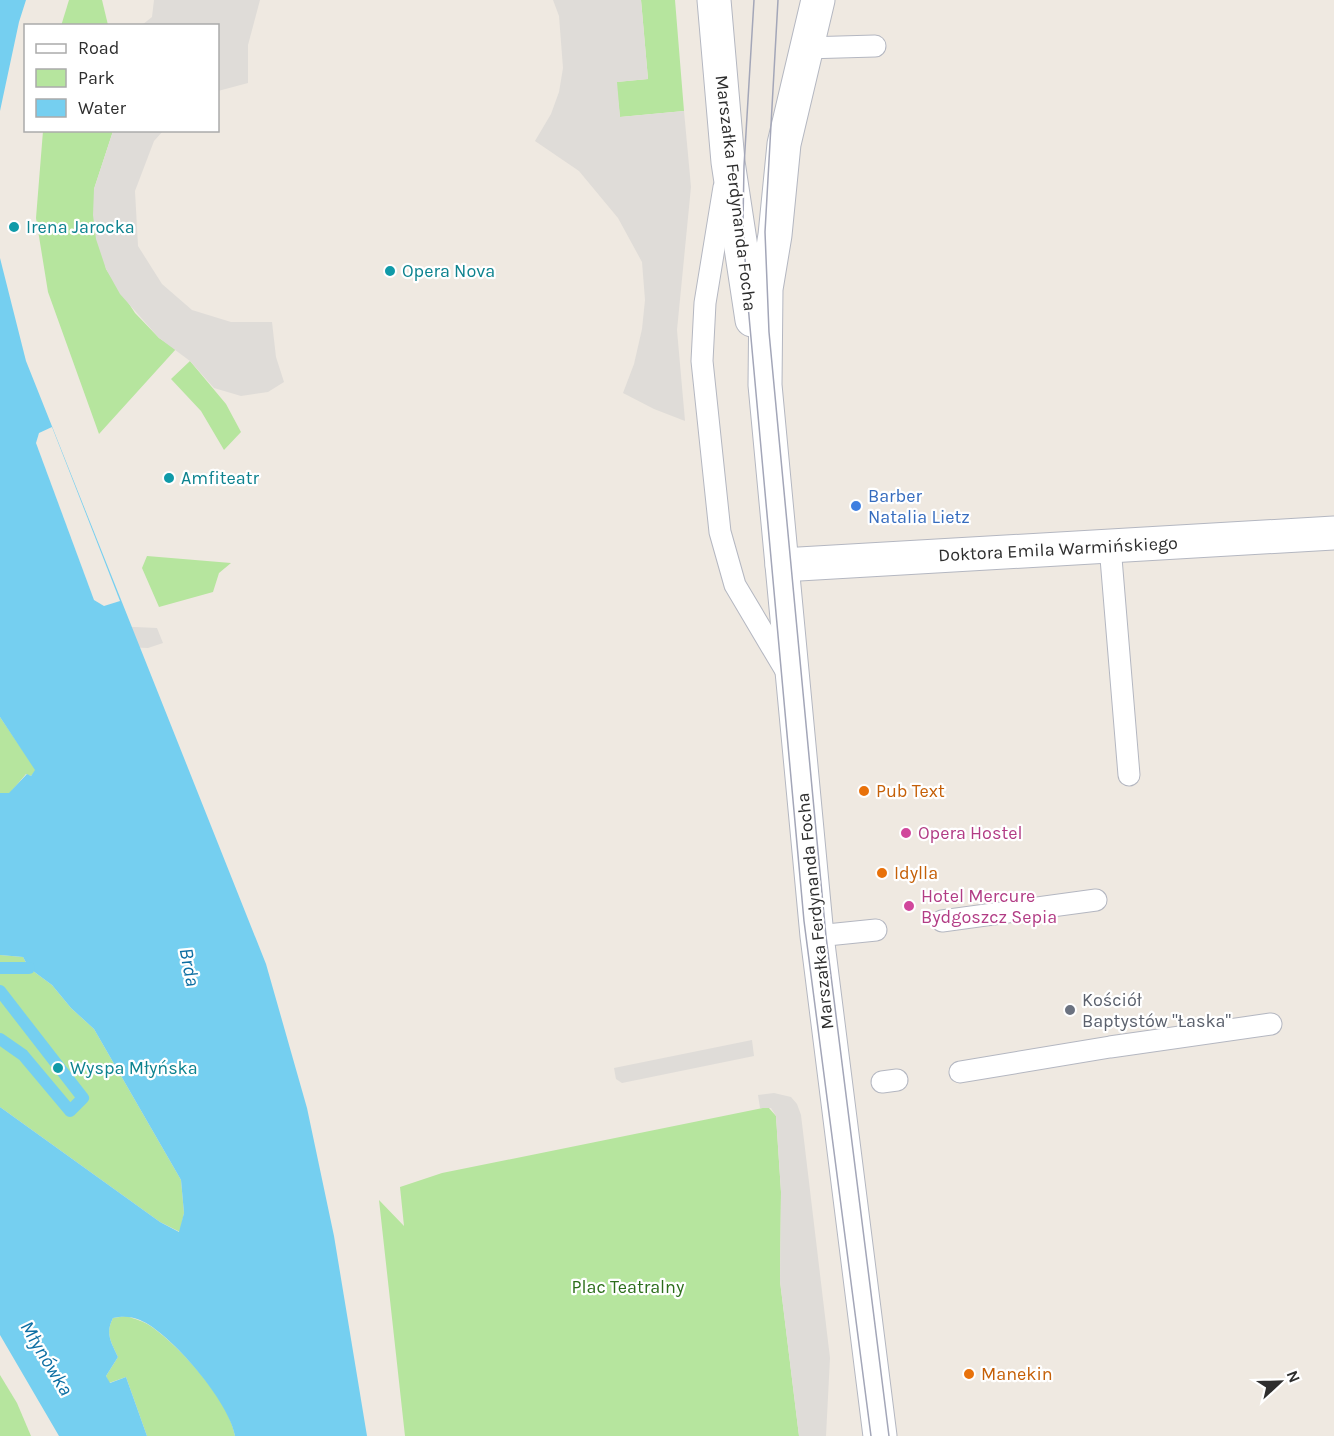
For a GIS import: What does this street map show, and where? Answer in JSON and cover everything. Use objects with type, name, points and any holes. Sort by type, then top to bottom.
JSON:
[{"type":"street","name":"Marszałka Ferdynanda Focha","points":[[714,0],[728,162],[747,294],[765,385],[791,680],[817,936],[880,1436]]},
{"type":"street","name":"Marszałka Ferdynanda Focha","points":[[765,385],[766,289],[775,235],[784,144],[818,0]]},
{"type":"street","name":"Doktora Emila Warmińskiego","points":[[782,565],[1334,533]]},
{"type":"lane","points":[[805,48],[875,46]]},
{"type":"lane","points":[[728,162],[705,303],[702,361],[720,532],[735,585],[791,680]]},
{"type":"lane","points":[[1110,546],[1129,775]]},
{"type":"lane","points":[[942,921],[1096,900]]},
{"type":"lane","points":[[817,936],[876,930]]},
{"type":"lane","points":[[960,1072],[1110,1047],[1271,1024]]},
{"type":"green space","points":[[69,0],[102,0],[108,24],[62,24]]},
{"type":"green space","points":[[641,0],[675,0],[684,111],[620,117],[616,82],[648,79]]},
{"type":"green space","points":[[43,132],[113,132],[94,189],[106,269],[135,313],[159,338],[176,349],[99,434],[48,292],[36,218]]},
{"type":"green space","points":[[190,361],[226,404],[241,432],[224,450],[201,411],[171,379]]},
{"type":"green space","points":[[147,556],[231,563],[219,573],[213,592],[159,607],[142,568]]},
{"type":"green space","points":[[0,717],[36,770],[31,776],[26,774],[9,794],[0,793]]},
{"type":"green space","name":"Wyspa Młyńska","points":[[0,955],[23,957],[29,968],[52,985],[71,1008],[94,1029],[181,1180],[184,1213],[180,1232],[160,1222],[0,1107]]},
{"type":"green space","name":"Plac Teatralny","points":[[768,1107],[776,1116],[781,1192],[780,1281],[799,1436],[405,1436],[379,1200],[404,1226],[400,1187],[442,1173]]},
{"type":"green space","points":[[126,1316],[152,1327],[189,1361],[224,1407],[235,1436],[147,1436],[126,1377],[109,1383],[106,1376],[118,1357],[110,1338],[109,1328],[113,1318]]},
{"type":"green space","points":[[0,1375],[17,1403],[31,1436],[0,1436]]},
{"type":"shaded area","points":[[154,0],[260,0],[248,45],[248,83],[219,91],[219,24],[143,24],[152,17]]},
{"type":"shaded area","points":[[553,0],[641,0],[648,79],[617,82],[620,117],[684,111],[691,187],[677,330],[685,421],[654,409],[623,393],[634,364],[642,329],[645,300],[642,262],[618,218],[579,171],[535,141],[551,114],[559,92],[563,68],[559,16]]},
{"type":"shaded area","points":[[113,132],[162,132],[154,141],[135,191],[138,246],[162,284],[192,310],[231,322],[272,322],[276,357],[284,382],[268,392],[241,396],[214,388],[190,361],[159,338],[120,294],[106,269],[96,239],[93,215],[94,189]]},
{"type":"shaded area","points":[[0,621],[157,628],[163,643],[148,648],[0,642]]},
{"type":"shaded area","points":[[752,1040],[754,1056],[622,1083],[616,1079],[614,1068]]},
{"type":"shaded area","points":[[774,1093],[791,1097],[797,1104],[801,1115],[830,1358],[826,1436],[799,1436],[780,1281],[781,1192],[776,1116],[771,1108],[760,1108],[758,1095]]},
{"type":"water","points":[[0,0],[26,0],[0,111]]},
{"type":"water","points":[[0,258],[26,361],[266,964],[307,1108],[334,1236],[367,1436],[235,1436],[231,1422],[211,1388],[182,1354],[153,1327],[140,1320],[123,1317],[113,1318],[109,1328],[110,1338],[118,1357],[106,1376],[110,1383],[126,1377],[147,1436],[59,1436],[0,1335],[0,1107],[160,1222],[179,1232],[184,1213],[181,1180],[94,1029],[71,1008],[52,985],[29,968],[23,957],[0,955],[0,793],[9,793],[27,774],[31,776],[35,770],[0,717]]},
{"type":"pier","points":[[52,427],[120,601],[104,606],[94,600],[36,443],[39,433]]},
{"type":"waterway","points":[[0,968],[29,968]]},
{"type":"waterway","points":[[0,991],[83,1098],[70,1111],[23,1055],[0,1039]]},
{"type":"tram line","points":[[754,0],[744,166],[743,222],[747,294],[804,921],[871,1436]]},
{"type":"tram line","points":[[778,0],[765,232],[769,332],[826,936],[889,1436]]},
{"type":"place","name":"Irena Jarocka","points":[[14,227]]},
{"type":"place","name":"Opera Nova","points":[[390,271]]},
{"type":"place","name":"Amfiteatr","points":[[169,478]]},
{"type":"place","name":"Barber Natalia Lietz","points":[[856,506]]},
{"type":"place","name":"Pub Text","points":[[864,791]]},
{"type":"place","name":"Opera Hostel","points":[[906,833]]},
{"type":"place","name":"Idylla","points":[[882,873]]},
{"type":"place","name":"Hotel Mercure Bydgoszcz Sepia","points":[[909,906]]},
{"type":"place","name":"Kościół Baptystów \"Łaska\"","points":[[1070,1010]]},
{"type":"place","name":"Wyspa Młyńska","points":[[58,1068]]},
{"type":"place","name":"Manekin","points":[[969,1374]]},
{"type":"water label","name":"Brda","points":[[190,967]]},
{"type":"water label","name":"Młynówka","points":[[47,1358]]}]
